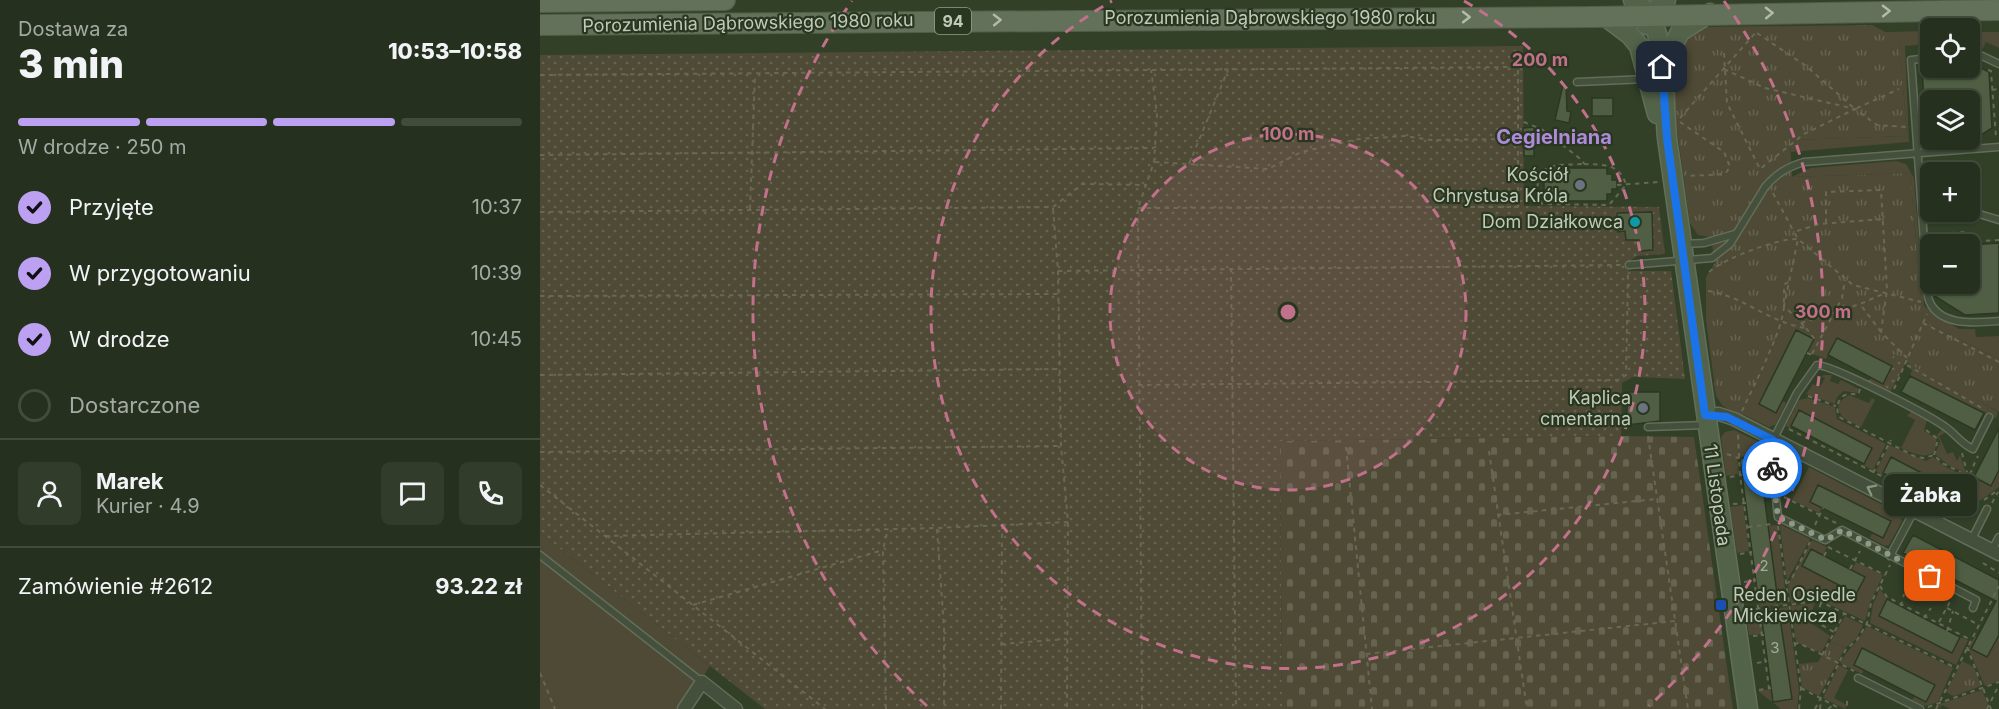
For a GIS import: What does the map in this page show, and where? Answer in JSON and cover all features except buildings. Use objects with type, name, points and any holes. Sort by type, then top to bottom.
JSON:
[{"type":"main road","name":"Porozumienia Dąbrowskiego 1980 roku","points":[[540,2],[725,0]]},
{"type":"main road","points":[[1937,10],[1999,20]]},
{"type":"main road","name":"Porozumienia Dąbrowskiego 1980 roku","points":[[540,25],[1606,16],[1999,10]]},
{"type":"street","points":[[1633,0],[1649,15]]},
{"type":"street","points":[[1639,46],[1649,15],[1666,0]]},
{"type":"street","points":[[1662,67],[1680,32],[1710,13]]},
{"type":"street","name":"11 Listopada","points":[[1649,15],[1656,32],[1662,67],[1667,138],[1748,709]]},
{"type":"street","points":[[1606,16],[1630,35],[1639,46]]},
{"type":"street","name":"11 Listopada","points":[[1639,46],[1667,138]]},
{"type":"street","points":[[1706,420],[1727,417],[1996,552]]},
{"type":"street","points":[[684,709],[702,682],[736,709]]},
{"type":"lane","points":[[1980,55],[1999,64]]},
{"type":"lane","points":[[1920,59],[1911,60],[1920,191]]},
{"type":"lane","points":[[1577,82],[1648,79]]},
{"type":"lane","points":[[1684,253],[1712,258],[1723,252],[1768,184],[1783,170],[1804,162],[1999,147]]},
{"type":"lane","points":[[1980,214],[1999,220]]},
{"type":"lane","points":[[1922,222],[1923,234]]},
{"type":"lane","points":[[1629,265],[1684,253],[1704,243],[1736,234]]},
{"type":"lane","points":[[1928,294],[1929,303],[1955,322],[1999,321]]},
{"type":"lane","points":[[1972,608],[1976,600],[1842,530],[1826,540],[1778,517],[1769,451],[1814,367],[1824,366],[1858,381],[1945,426],[1965,446],[1973,449],[1989,417]]},
{"type":"lane","points":[[1648,427],[1706,420]]},
{"type":"lane","points":[[1972,539],[1987,509]]},
{"type":"lane","points":[[1892,557],[1914,511]]},
{"type":"lane","points":[[1996,552],[1999,537]]},
{"type":"lane","points":[[540,555],[702,682]]},
{"type":"lane","points":[[1856,675],[1922,708]]},
{"type":"path","points":[[1686,176],[1725,174],[1730,167],[1724,152],[1678,120],[1757,32],[1806,66],[1876,125],[1916,127]]},
{"type":"path","points":[[1724,53],[1727,103],[1760,169],[1804,134],[1899,89]]},
{"type":"path","points":[[540,75],[1518,67],[1518,207],[1138,208]]},
{"type":"path","points":[[1984,68],[1991,71],[1996,137]]},
{"type":"path","points":[[1190,164],[1228,69]]},
{"type":"path","points":[[1724,69],[1765,88],[1855,109]]},
{"type":"path","points":[[1142,709],[1138,208],[1154,162],[1157,114],[1151,70]]},
{"type":"path","points":[[750,209],[750,153],[755,75]]},
{"type":"path","points":[[1992,90],[1999,89]]},
{"type":"path","points":[[1518,115],[1524,122],[1543,130],[1584,164]]},
{"type":"path","points":[[1154,162],[1268,169],[1301,152],[1381,137],[1518,139]]},
{"type":"path","points":[[540,155],[1154,148]]},
{"type":"path","points":[[1584,164],[1612,166],[1623,176],[1626,185],[1609,205],[1542,204],[1537,187],[1542,171],[1557,165],[1584,164]]},
{"type":"path","points":[[1617,184],[1657,182]]},
{"type":"path","points":[[540,212],[1053,207],[1082,184],[1146,185]]},
{"type":"path","points":[[1768,184],[1798,239],[1790,281],[1785,284],[1782,300],[1784,306],[1818,343]]},
{"type":"path","points":[[1826,223],[1826,192],[1881,190],[1886,293],[1881,332]]},
{"type":"path","points":[[1053,207],[1058,271],[1061,446],[1068,522],[1067,709]]},
{"type":"path","points":[[1794,232],[1826,223],[1883,219]]},
{"type":"path","points":[[1923,234],[1966,232],[1966,234]]},
{"type":"path","points":[[1709,272],[1738,257],[1781,241],[1798,239],[1857,287],[1929,303]]},
{"type":"path","points":[[1980,241],[1999,240]]},
{"type":"path","points":[[1058,271],[1629,265],[1626,375],[1618,380],[1138,385]]},
{"type":"path","points":[[1231,268],[1236,709]]},
{"type":"path","points":[[1807,353],[1812,355],[1834,314],[1842,298],[1845,279]]},
{"type":"path","points":[[1708,291],[1724,294],[1779,322],[1806,328]]},
{"type":"path","points":[[1801,323],[1834,314],[1886,293]]},
{"type":"path","points":[[540,296],[1058,294]]},
{"type":"path","points":[[1860,304],[1881,332],[1909,360]]},
{"type":"path","points":[[1740,414],[1784,306]]},
{"type":"path","points":[[1891,394],[1909,360],[1925,319]]},
{"type":"path","points":[[1923,323],[1999,362]]},
{"type":"path","points":[[1907,364],[1974,402],[1989,417]]},
{"type":"path","points":[[540,375],[1059,369]]},
{"type":"path","points":[[1836,406],[1842,396],[1858,395],[1860,389],[1858,381]]},
{"type":"path","points":[[1808,396],[1836,406],[1842,419],[1920,459],[1934,455]]},
{"type":"path","points":[[1648,427],[1688,709]]},
{"type":"path","points":[[1785,427],[1804,434],[1960,516]]},
{"type":"path","points":[[1740,430],[1738,458],[1770,688],[1755,690]]},
{"type":"path","points":[[1926,430],[1938,439],[1934,455]]},
{"type":"path","points":[[1869,480],[1891,440]]},
{"type":"path","points":[[540,452],[1061,446]]},
{"type":"path","points":[[1965,446],[1961,456],[1968,476],[1969,498],[1982,519]]},
{"type":"path","points":[[1346,447],[1372,709]]},
{"type":"path","points":[[1489,451],[1527,709]]},
{"type":"path","points":[[1968,476],[1981,451]]},
{"type":"path","points":[[1721,454],[1738,458],[1765,454]]},
{"type":"path","points":[[1934,455],[1942,463],[1968,476]]},
{"type":"path","points":[[1976,460],[1981,463]]},
{"type":"path","points":[[1724,477],[1741,475]]},
{"type":"path","points":[[540,485],[825,709]]},
{"type":"path","points":[[1987,509],[1999,489]]},
{"type":"path","points":[[1784,497],[1844,527]]},
{"type":"path","points":[[1953,530],[1969,498]]},
{"type":"path","points":[[1497,515],[1657,499]]},
{"type":"path","points":[[1728,505],[1745,503]]},
{"type":"path","points":[[1786,584],[1791,580],[1823,508]]},
{"type":"path","points":[[605,536],[937,528],[1068,522]]},
{"type":"path","points":[[1778,523],[1801,688],[1798,709]]},
{"type":"path","points":[[1002,526],[1002,709]]},
{"type":"path","points":[[886,709],[883,550],[888,528]]},
{"type":"path","points":[[937,528],[944,628],[944,709]]},
{"type":"path","points":[[1851,569],[1865,542]]},
{"type":"path","points":[[1824,556],[1829,547]]},
{"type":"path","points":[[693,605],[883,550]]},
{"type":"path","points":[[1735,554],[1751,552]]},
{"type":"path","points":[[1815,709],[1838,664],[1867,623],[1871,603],[1892,557]]},
{"type":"path","points":[[1983,563],[1999,573]]},
{"type":"path","points":[[1739,583],[1755,580]]},
{"type":"path","points":[[1880,586],[1887,597],[1971,640]]},
{"type":"path","points":[[1936,709],[1967,647],[1990,608],[1999,586]]},
{"type":"path","points":[[1939,623],[1956,590]]},
{"type":"path","points":[[1901,605],[1904,594]]},
{"type":"path","points":[[1743,611],[1821,602],[1956,668]]},
{"type":"path","points":[[1821,602],[1815,621],[1834,632]]},
{"type":"path","points":[[1924,617],[1931,608]]},
{"type":"path","points":[[1947,608],[1979,625]]},
{"type":"path","points":[[1948,629],[1953,611]]},
{"type":"path","points":[[1822,656],[1844,614]]},
{"type":"path","points":[[1366,654],[1675,621]]},
{"type":"path","points":[[1747,637],[1763,635]]},
{"type":"path","points":[[1001,644],[1067,639]]},
{"type":"path","points":[[1794,644],[1799,643],[1856,675]]},
{"type":"path","points":[[1967,647],[1991,709]]},
{"type":"path","points":[[1751,664],[1766,662]]},
{"type":"path","points":[[540,673],[555,709]]},
{"type":"path","points":[[1922,708],[1999,684]]},
{"type":"path","points":[[1987,709],[1999,684]]},
{"type":"path","points":[[1801,688],[1841,709]]},
{"type":"path","points":[[1820,709],[1821,699]]},
{"type":"path","points":[[1847,700],[1847,709]]},
{"type":"path","points":[[1828,709],[1833,705]]},
{"type":"green space","points":[[1872,25],[1899,39],[1907,136],[1790,140],[1792,177],[1910,173],[1923,321],[1999,359],[1999,412],[1788,299],[1771,352],[1741,417],[1723,406],[1716,396],[1706,320],[1706,277],[1715,263],[1711,237],[1698,235],[1690,223],[1669,72],[1676,44],[1706,27]]},
{"type":"green space","points":[[1920,31],[1920,45],[1905,46],[1909,142],[1791,152],[1790,140],[1907,136],[1899,40],[1885,32]]},
{"type":"green space","points":[[1980,32],[1999,32],[1999,48],[1986,42],[1983,48],[1980,48]]},
{"type":"green space","points":[[1523,46],[1524,206],[1659,207],[1665,254],[1637,256],[1628,262],[1629,271],[1671,271],[1685,379],[1633,377],[1622,383],[1621,436],[1280,441],[1282,709],[765,709],[540,533],[540,55]]},
{"type":"green space","points":[[1896,161],[1906,164],[1914,178],[1920,287],[1910,173],[1792,177],[1810,168]]},
{"type":"green space","points":[[1921,294],[1923,294],[1924,306],[1959,329],[1975,329],[1976,337],[1999,336],[1999,359],[1923,321]]},
{"type":"green space","points":[[1788,299],[1894,354],[1889,365],[1837,338],[1826,359],[1807,352],[1796,331],[1759,404],[1776,413],[1782,401],[1786,403],[1775,425],[1769,427],[1742,414],[1771,352]]},
{"type":"green space","points":[[1894,354],[1907,361],[1890,392],[1868,381],[1889,365]]},
{"type":"green space","points":[[1910,362],[1998,412],[1996,418],[1910,376],[1912,370],[1907,367]]},
{"type":"green space","points":[[1832,375],[1830,381],[1838,384],[1841,380],[1859,389],[1857,393],[1844,391],[1837,397],[1835,404],[1806,394],[1813,384],[1820,387],[1825,378],[1821,376]]},
{"type":"green space","points":[[1849,395],[1869,403],[1872,398],[1875,400],[1861,427],[1848,421],[1839,412],[1839,402]]},
{"type":"green space","points":[[1808,398],[1835,407],[1837,419],[1886,444],[1873,470],[1863,465],[1872,448],[1800,411],[1790,428],[1786,426],[1799,400]]},
{"type":"green space","points":[[1911,412],[1927,420],[1924,431],[1936,438],[1934,452],[1919,455],[1901,448],[1915,420],[1907,416]]},
{"type":"green space","points":[[1943,428],[1945,433],[1939,436],[1947,454],[1953,452],[1957,461],[1960,455],[1966,473],[1948,465],[1935,454],[1940,442],[1937,435]]},
{"type":"green space","points":[[1734,430],[1759,442],[1762,449],[1759,454],[1737,457],[1739,474],[1726,476],[1721,437],[1725,432]]},
{"type":"green space","points":[[1694,437],[1733,709],[1282,709],[1280,441]]},
{"type":"green space","points":[[1889,445],[1926,461],[1933,457],[1946,467],[1966,477],[1968,498],[1959,515],[1955,513],[1964,495],[1891,458],[1882,475],[1876,471]]},
{"type":"green space","points":[[1809,467],[1900,514],[1902,521],[1889,545],[1885,546],[1870,538],[1872,533],[1883,538],[1891,521],[1819,485],[1810,501],[1822,508],[1819,513],[1792,500]]},
{"type":"green space","points":[[1999,470],[1999,487],[1975,504],[1971,497],[1970,476],[1991,486]]},
{"type":"green space","points":[[1743,505],[1749,551],[1737,553],[1730,507]]},
{"type":"green space","points":[[1777,525],[1787,604],[1760,607],[1758,597],[1777,594],[1769,534],[1750,536],[1749,528]]},
{"type":"green space","points":[[1780,526],[1810,539],[1787,581]]},
{"type":"green space","points":[[540,533],[710,666],[682,709],[540,709]]},
{"type":"green space","points":[[1812,540],[1827,547],[1823,555],[1811,549],[1802,566],[1852,570],[1856,562],[1883,575],[1870,603],[1865,621],[1820,600],[1791,603],[1788,584]]},
{"type":"green space","points":[[1880,589],[1887,599],[1879,616],[1951,653],[1960,637],[1968,640],[1956,665],[1870,623],[1873,604]]},
{"type":"green space","points":[[1815,603],[1810,617],[1811,623],[1830,636],[1821,653],[1796,642],[1791,606]]},
{"type":"green space","points":[[1788,607],[1799,690],[1797,709],[1781,709],[1758,691],[1771,689],[1773,702],[1792,699],[1780,618],[1762,620],[1763,634],[1749,635],[1745,612]]},
{"type":"green space","points":[[1845,616],[1863,625],[1856,639],[1845,648],[1831,641]]},
{"type":"green space","points":[[1867,626],[1953,668],[1938,702],[1925,706],[1912,700],[1915,696],[1926,702],[1935,685],[1862,648],[1854,664],[1864,670],[1862,674],[1840,663]]},
{"type":"green space","points":[[1999,635],[1999,681],[1985,686],[1968,648],[1975,636],[1977,637],[1971,648],[1987,657]]},
{"type":"green space","points":[[1831,641],[1845,648],[1819,696],[1802,687],[1799,664],[1818,662]]},
{"type":"green space","points":[[1962,661],[1974,667],[1981,686],[1954,696],[1946,692]]},
{"type":"green space","points":[[1839,665],[1848,670],[1834,698],[1847,705],[1845,709],[1823,698]]},
{"type":"green space","points":[[1982,690],[1988,704],[1986,709],[1950,709],[1942,705],[1938,709],[1940,704]]},
{"type":"way so far","points":[[1772,468],[1778,517],[1826,540],[1842,530],[1930,576]]},
{"type":"place","name":"Kościół Chrystusa Króla","points":[[1580,185]]},
{"type":"place","name":"Dom Działkowca","points":[[1635,222]]},
{"type":"place","name":"Kaplica cmentarna","points":[[1643,408]]},
{"type":"place","name":"Żabka","points":[[1930,576]]},
{"type":"place","name":"Reden Osiedle Mickiewicza","points":[[1721,605]]},
{"type":"district","name":"Cegielniana","points":[[1554,137]]},
{"type":"route","points":[[1662,67],[1667,138],[1705,415],[1719,414],[1773,440],[1769,451],[1772,468]]}]
